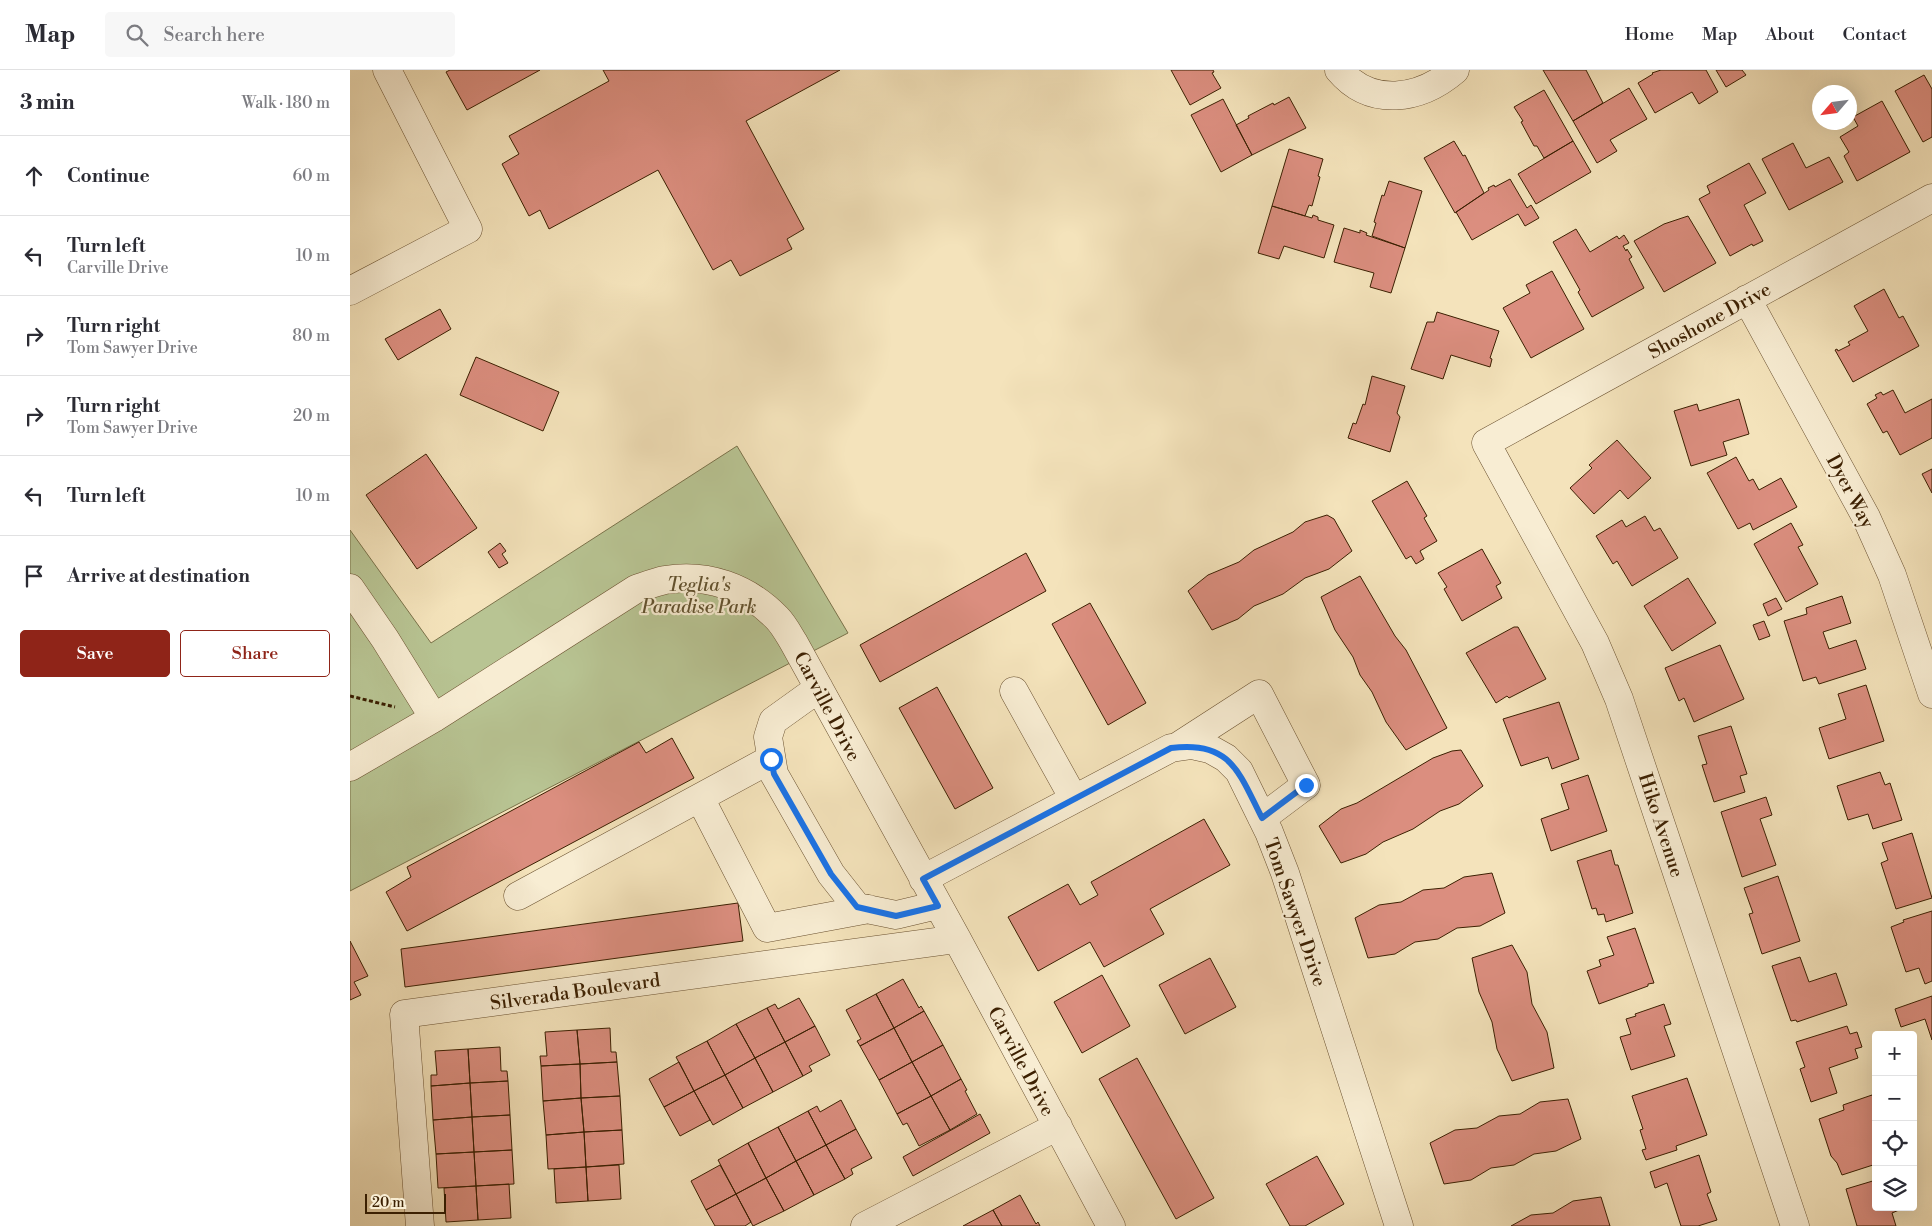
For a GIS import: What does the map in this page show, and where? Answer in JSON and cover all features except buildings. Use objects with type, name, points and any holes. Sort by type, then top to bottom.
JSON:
[{"type":"street","points":[[350,291],[468,229],[387,70]]},
{"type":"street","points":[[1339,70],[1359,87],[1378,95],[1399,96],[1421,92],[1455,70]]},
{"type":"street","name":"Shoshone Drive","points":[[1486,443],[1932,198]]},
{"type":"street","name":"Dyer Way","points":[[1747,299],[1866,518],[1892,575],[1932,694]]},
{"type":"street","name":"Hiko Avenue","points":[[1486,443],[1595,644],[1620,699],[1795,1226]]},
{"type":"street","name":"Carville Drive","points":[[350,767],[434,718],[636,589],[664,580],[693,578],[721,582],[758,600],[778,619],[794,643],[957,938],[1112,1226]]},
{"type":"street","points":[[350,588],[385,639],[434,718]]},
{"type":"street","points":[[819,688],[773,721],[768,737],[774,774],[831,874],[857,907],[896,916],[938,906]]},
{"type":"street","points":[[1014,691],[1074,799]]},
{"type":"street","points":[[1177,747],[1259,694],[1306,785],[1262,818]]},
{"type":"street","name":"Tom Sawyer Drive","points":[[923,879],[1171,748],[1192,745],[1210,749],[1226,758],[1239,771],[1262,818],[1285,873],[1399,1226]]},
{"type":"street","points":[[518,896],[771,759]]},
{"type":"street","points":[[700,798],[767,928],[870,910]]},
{"type":"street","name":"Silverada Boulevard","points":[[420,1226],[404,1014],[957,938]]},
{"type":"street","points":[[865,1226],[1058,1126]]},
{"type":"path","points":[[350,696],[402,709]]},
{"type":"green space","name":"Teglia's Paradise Park","points":[[737,446],[848,633],[350,891],[350,530],[431,643]]},
{"type":"route","points":[[771,759],[774,774],[831,874],[857,907],[896,916],[938,906],[923,879],[1171,748],[1192,745],[1210,749],[1226,758],[1239,771],[1262,818],[1306,785]]}]
